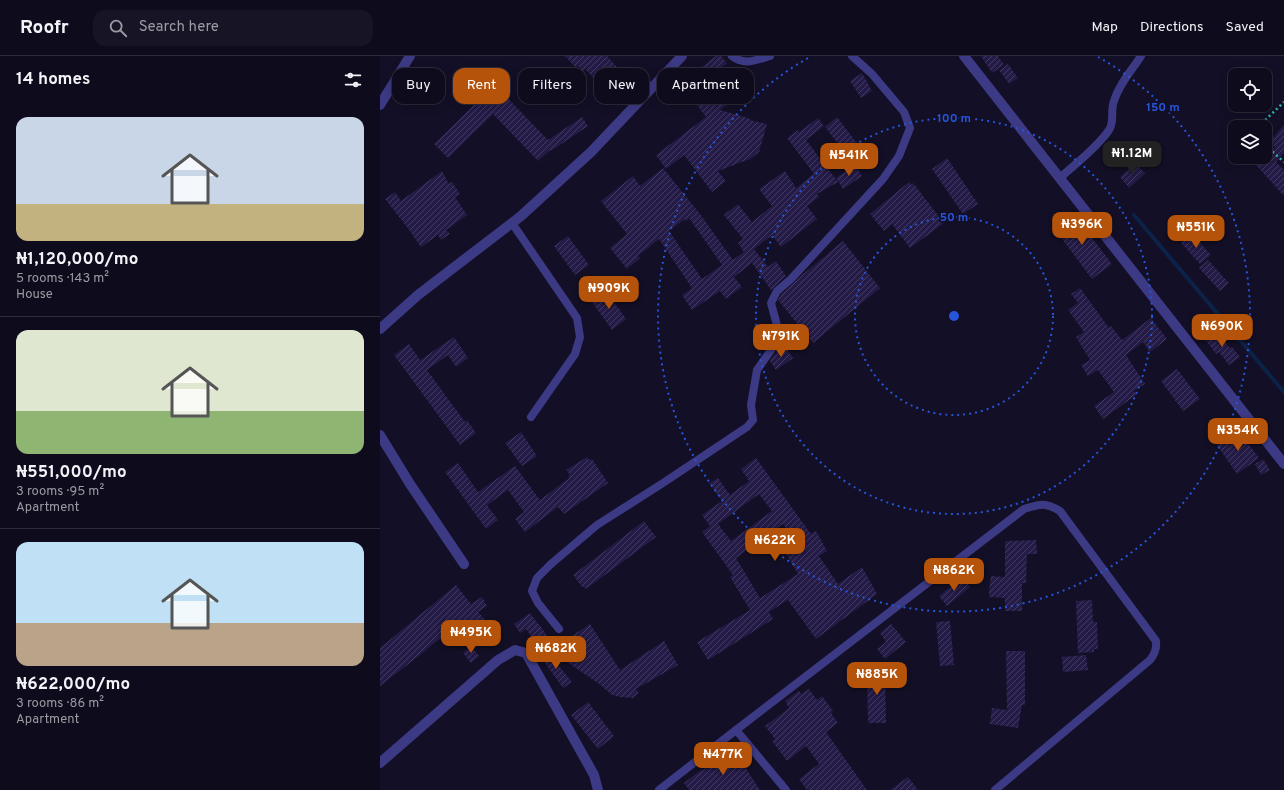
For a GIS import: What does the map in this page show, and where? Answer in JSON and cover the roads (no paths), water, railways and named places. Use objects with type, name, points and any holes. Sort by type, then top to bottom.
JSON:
[{"type":"street","points":[[380,105],[410,56]]},
{"type":"street","points":[[380,329],[418,296],[521,216],[591,152],[682,56]]},
{"type":"street","points":[[964,56],[1284,464]]},
{"type":"street","points":[[380,435],[410,484],[464,564]]},
{"type":"street","points":[[380,763],[498,660],[515,650],[526,653],[594,775],[598,790]]},
{"type":"lane","points":[[732,56],[748,62],[770,56]]},
{"type":"lane","points":[[559,629],[538,603],[532,591],[537,578],[551,564],[598,524],[747,427],[753,420],[751,405],[757,370],[776,343],[778,329],[771,303],[777,291],[791,279],[883,179],[899,156],[910,128],[904,112],[872,74],[852,56]]},
{"type":"lane","points":[[1060,178],[1096,145],[1109,130],[1113,121],[1112,109],[1114,100],[1122,84],[1141,56]]},
{"type":"lane","points":[[512,223],[577,318],[580,337],[575,354],[531,417]]},
{"type":"lane","points":[[659,790],[1024,509],[1038,505],[1050,505],[1060,511],[1156,641],[1157,648],[1150,660],[995,790]]},
{"type":"lane","points":[[736,730],[786,790]]},
{"type":"waterway","points":[[1134,215],[1284,392]]}]
